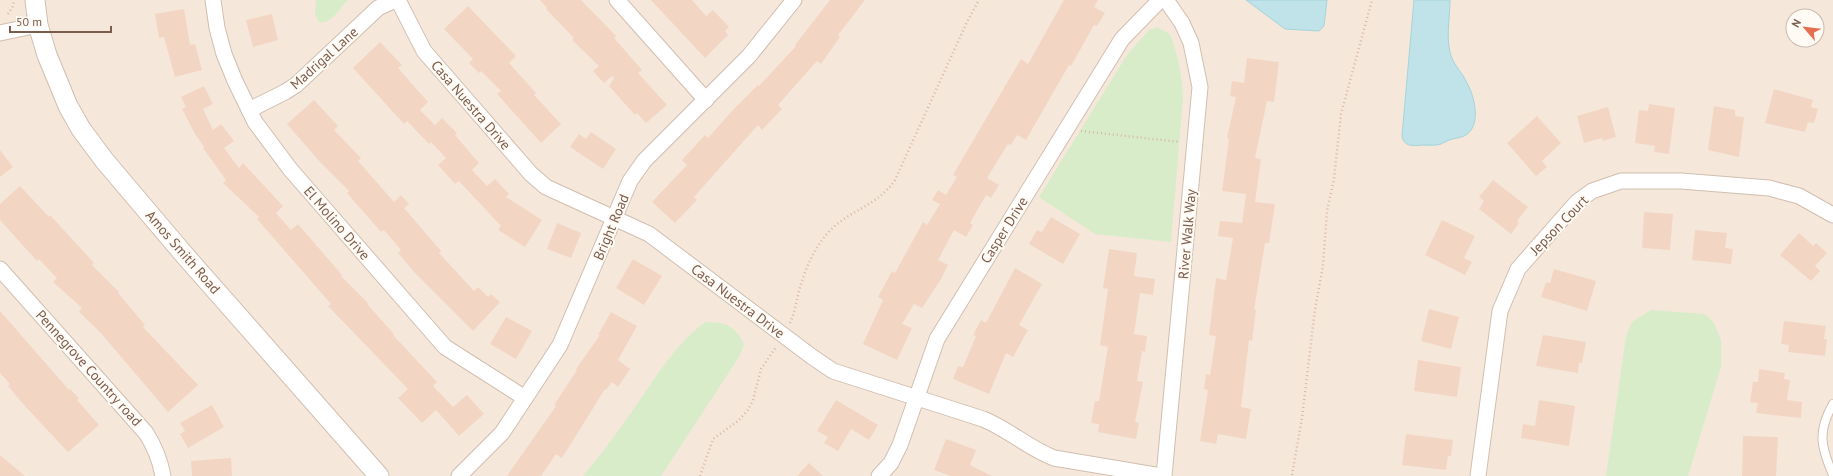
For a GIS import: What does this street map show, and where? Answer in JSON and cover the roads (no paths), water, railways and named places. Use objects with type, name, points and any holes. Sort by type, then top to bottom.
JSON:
[{"type":"street","name":"Amos Smith Road","points":[[35,0],[38,25],[56,80],[81,129],[104,160],[181,250],[379,476]]},
{"type":"street","name":"El Molino Drive","points":[[213,0],[217,28],[224,54],[249,110],[267,140],[290,169],[445,347],[525,398]]},
{"type":"street","name":"Madrigal Lane","points":[[249,110],[296,85],[378,8],[395,0]]},
{"type":"street","name":"Casa Nuestra Drive","points":[[398,0],[424,51],[531,174],[546,186],[650,234],[811,356],[834,371],[917,397],[998,425],[1044,454],[1054,458],[1161,476]]},
{"type":"street","points":[[617,0],[706,100]]},
{"type":"street","name":"Bright Road","points":[[460,476],[502,433],[560,345],[630,181],[644,161],[750,56],[794,0]]},
{"type":"street","name":"Casper Drive","points":[[879,476],[891,463],[900,445],[937,339],[1122,39],[1160,0]]},
{"type":"street","name":"River Walk Way","points":[[1164,476],[1200,87],[1191,43],[1182,23],[1166,0]]},
{"type":"street","points":[[0,33],[38,25]]},
{"type":"street","name":"Jepson Court","points":[[1478,476],[1500,311],[1518,269],[1577,202],[1592,191],[1621,181],[1681,181],[1769,188],[1799,196],[1833,215]]},
{"type":"street","name":"Pennegrove Country road","points":[[0,269],[123,405],[146,433],[154,444],[160,459],[163,476]]},
{"type":"lane","points":[[1833,404],[1826,418],[1822,432],[1822,441],[1823,451],[1833,475]]},
{"type":"water","points":[[1246,0],[1327,0],[1324,26],[1319,31],[1285,29]]},
{"type":"water","points":[[1414,0],[1450,0],[1448,33],[1450,52],[1469,87],[1474,102],[1475,118],[1470,132],[1462,137],[1451,139],[1437,145],[1410,145],[1403,140],[1402,136]]}]
